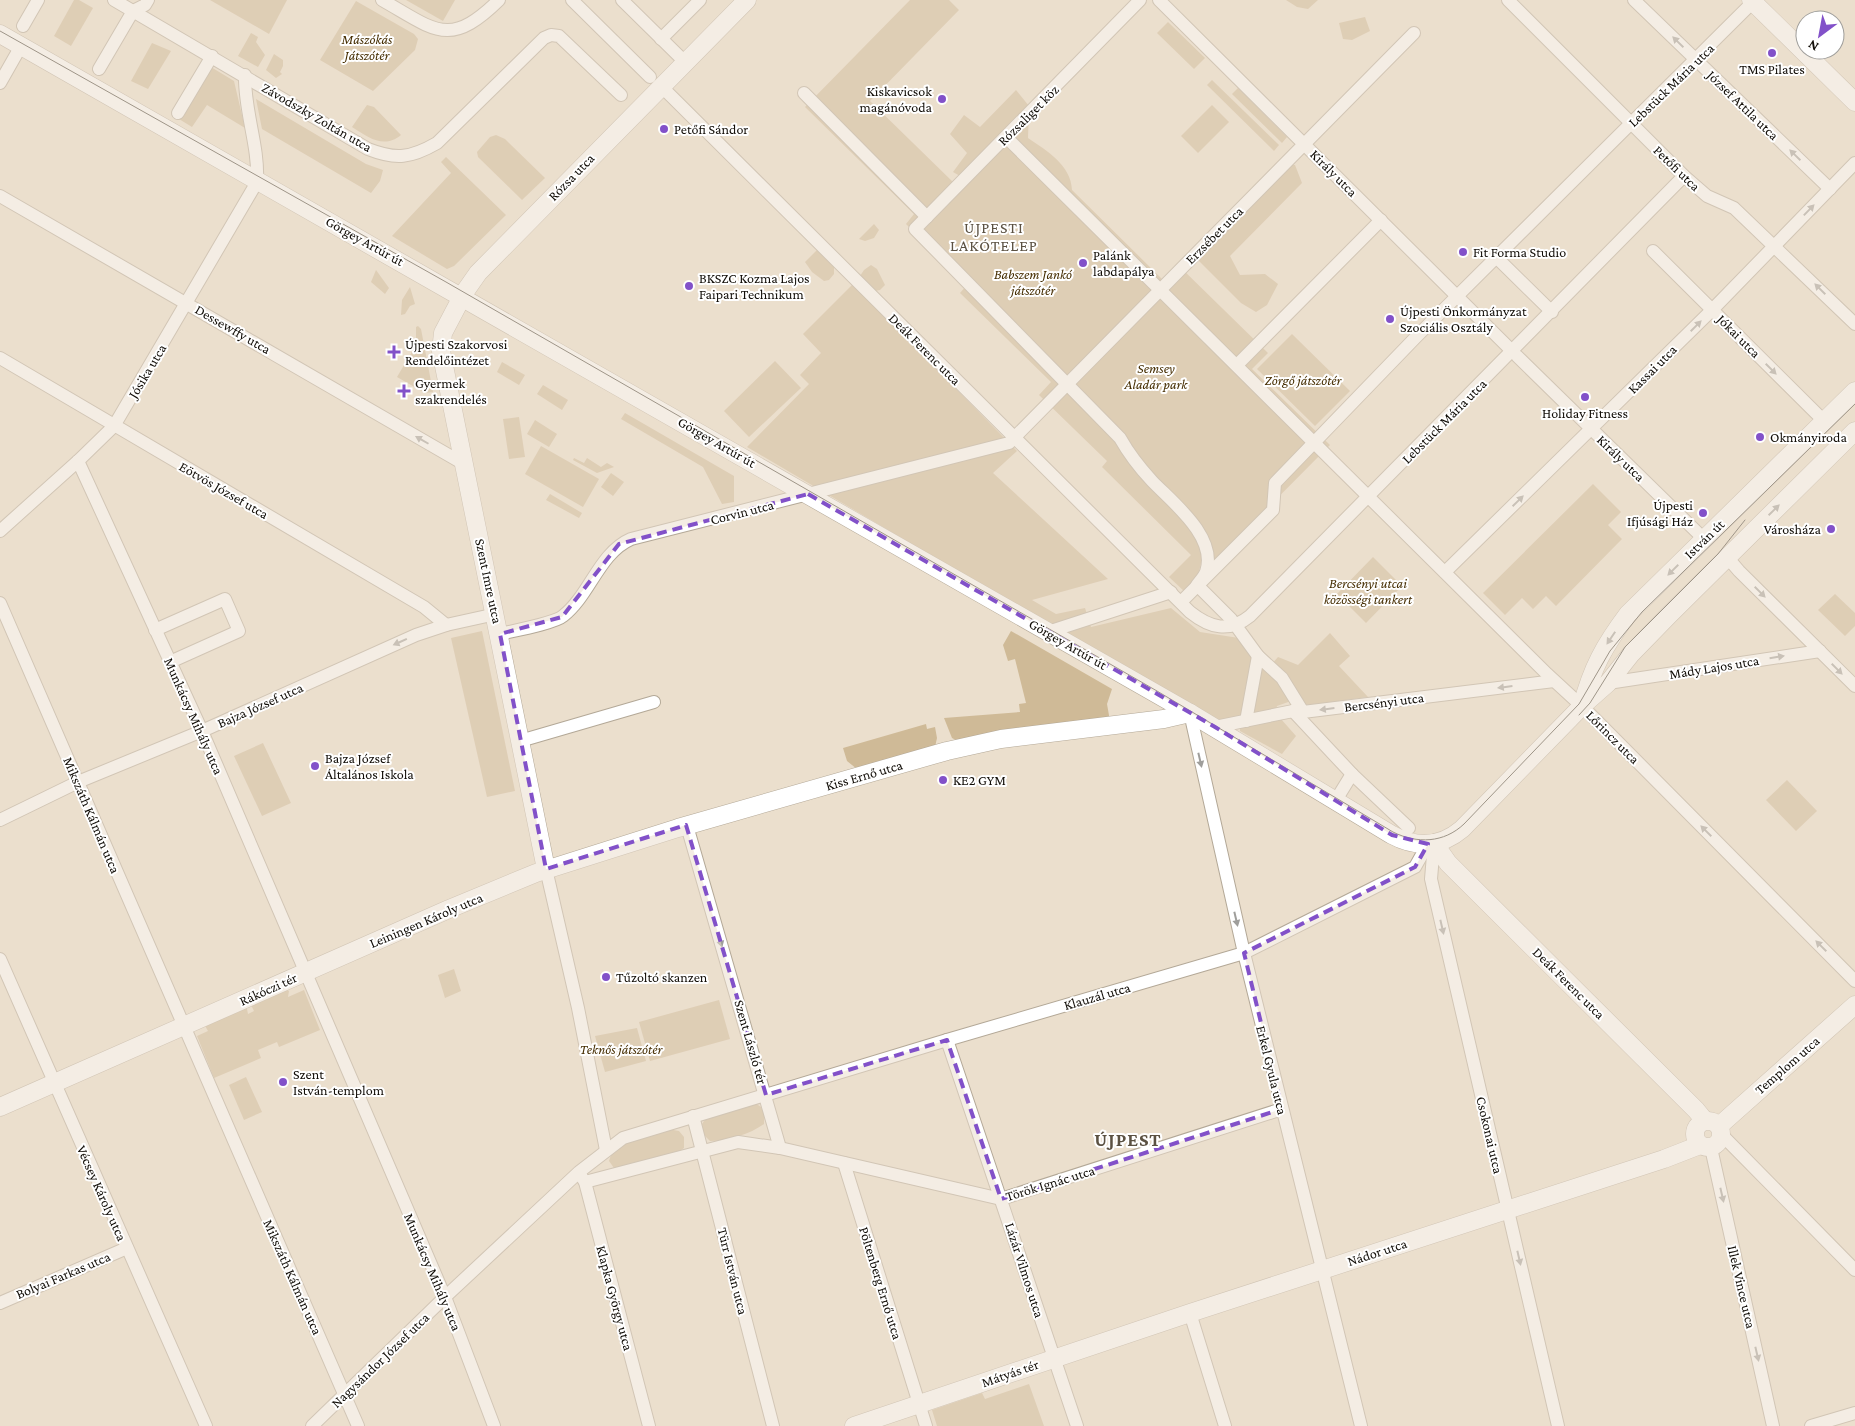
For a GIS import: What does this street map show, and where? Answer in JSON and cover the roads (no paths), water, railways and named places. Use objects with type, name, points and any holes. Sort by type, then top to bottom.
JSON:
[{"type":"street","points":[[23,26],[38,0]]},
{"type":"street","name":"Závodszky Zoltán utca","points":[[114,0],[368,149],[398,157],[417,154],[437,143],[544,38],[551,35],[560,36],[621,94]]},
{"type":"street","points":[[99,69],[133,11],[145,5],[148,0]]},
{"type":"street","points":[[382,0],[432,28],[445,30],[469,26],[499,0]]},
{"type":"street","name":"Deák Ferenc utca","points":[[572,0],[1190,612],[1202,621],[1215,626],[1236,625]]},
{"type":"street","points":[[622,0],[685,62]]},
{"type":"street","points":[[661,39],[700,0]]},
{"type":"street","name":"Rózsa utca","points":[[462,296],[489,262],[656,82],[685,62],[746,0]]},
{"type":"street","name":"Rózsaliget köz","points":[[1068,384],[914,229],[1140,0]]},
{"type":"street","name":"Király utca","points":[[1159,0],[1704,539]]},
{"type":"street","name":"Petőfi utca","points":[[1508,0],[1684,176],[1707,196],[1734,208],[1775,245],[1855,324]]},
{"type":"street","name":"József Attila utca","points":[[1634,0],[1830,189]]},
{"type":"street","points":[[1753,1],[1855,102]]},
{"type":"street","name":"Lebstück Mária utca","points":[[1181,602],[1273,510],[1275,483],[1416,337],[1697,60],[1753,1]]},
{"type":"street","name":"Erzsébet utca","points":[[1015,438],[1414,33]]},
{"type":"street","name":"Görgey Artúr út","points":[[0,34],[1215,727],[1397,838],[1415,844],[1431,844]]},
{"type":"street","points":[[0,83],[22,46]]},
{"type":"street","points":[[178,113],[212,56]]},
{"type":"street","points":[[245,76],[244,89],[258,161],[257,182]]},
{"type":"street","points":[[804,93],[927,217]]},
{"type":"street","name":"Lőrincz utca","points":[[1006,137],[1582,706],[1855,981]]},
{"type":"street","name":"Kassai utca","points":[[1445,572],[1712,310],[1855,163]]},
{"type":"street","name":"Lebstück Mária utca","points":[[1236,625],[1250,616],[1370,496],[1684,176]]},
{"type":"street","name":"Jósika utca","points":[[0,531],[114,426],[257,182]]},
{"type":"street","name":"Dessewffy utca","points":[[0,196],[464,464]]},
{"type":"street","points":[[1237,364],[1381,220]]},
{"type":"street","name":"Jókai utca","points":[[1653,251],[1824,421]]},
{"type":"street","points":[[1497,258],[1552,312]]},
{"type":"street","name":"Szent Imre utca","points":[[462,296],[443,333],[440,350],[496,614],[546,869]]},
{"type":"street","name":"Eötvös József utca","points":[[0,358],[424,607],[446,625]]},
{"type":"street","points":[[1068,384],[1120,438],[1132,458],[1176,503],[1196,527],[1203,544],[1206,564],[1206,572],[1197,585],[1236,625],[1258,656],[1282,678],[1298,712],[1352,774],[1409,828]]},
{"type":"street","name":"István út","points":[[1582,706],[1588,680],[1613,634],[1628,614],[1855,391]]},
{"type":"street","name":"István út","points":[[1431,844],[1446,840],[1462,829],[1582,706],[1608,684],[1631,654],[1855,431]]},
{"type":"street","name":"Corvin utca","points":[[500,634],[562,617],[620,544],[631,539],[1009,443],[1015,438]]},
{"type":"street","name":"Munkácsy Mihály utca","points":[[78,461],[202,731],[305,972]]},
{"type":"street","points":[[1727,557],[1855,686]]},
{"type":"street","points":[[1048,632],[1171,592]]},
{"type":"street","points":[[155,630],[225,599],[239,631],[170,662]]},
{"type":"street","name":"Mikszáth Kálmán utca","points":[[0,603],[358,1426]]},
{"type":"street","name":"Bajza József utca","points":[[0,820],[78,782],[202,731],[416,635],[446,625],[496,614]]},
{"type":"street","name":"Mády Lajos utca","points":[[1608,684],[1820,651]]},
{"type":"street","points":[[1246,720],[1258,656]]},
{"type":"street","name":"Bercsényi utca","points":[[1215,727],[1298,712],[1554,680]]},
{"type":"street","points":[[520,741],[654,702]]},
{"type":"street","name":"Kiss Ernő utca","points":[[546,869],[947,751],[1001,739],[1164,719],[1190,713]]},
{"type":"street","name":"Erkel Gyula utca","points":[[1190,713],[1244,953],[1361,1426]]},
{"type":"street","points":[[1336,800],[1352,774]]},
{"type":"street","name":"Szent László tér","points":[[515,1232],[582,1177],[606,1150],[623,1138],[766,1095],[687,826]]},
{"type":"street","points":[[1431,844],[1415,867],[1426,871],[1431,880]]},
{"type":"street","name":"Deák Ferenc utca","points":[[1431,844],[1696,1110],[1711,1135],[1854,1266]]},
{"type":"street","name":"Csokonai utca","points":[[1431,844],[1431,880],[1558,1426]]},
{"type":"street","name":"Klauzál utca","points":[[766,1095],[1244,953],[1415,867]]},
{"type":"street","points":[[546,869],[578,1008],[606,1150]]},
{"type":"street","name":"Leiningen Károly utca","points":[[305,972],[546,869]]},
{"type":"street","name":"Vécsey Károly utca","points":[[0,959],[206,1426]]},
{"type":"street","name":"Rákóczi tér","points":[[184,1026],[305,972],[367,1120]]},
{"type":"street","name":"Templom utca","points":[[1711,1135],[1855,1005]]},
{"type":"street","points":[[0,1108],[184,1026]]},
{"type":"street","name":"Lázár Vilmos utca","points":[[947,1040],[1055,1358]]},
{"type":"street","points":[[766,1095],[780,1148]]},
{"type":"street","name":"Török Ignác utca","points":[[780,1148],[1001,1199],[1282,1109]]},
{"type":"street","name":"Türr István utca","points":[[693,1116],[773,1426]]},
{"type":"street","name":"Munkácsy Mihály utca","points":[[367,1120],[445,1296],[494,1426]]},
{"type":"street","name":"Nádor utca","points":[[1055,1358],[1322,1269],[1664,1159],[1711,1135]]},
{"type":"street","name":"Illek Vince utca","points":[[1711,1135],[1773,1426]]},
{"type":"street","name":"Szent László tér","points":[[582,1177],[703,1152],[738,1142],[780,1148]]},
{"type":"street","name":"Pöltenberg Ernő utca","points":[[844,1162],[919,1404]]},
{"type":"street","name":"Klapka György utca","points":[[582,1177],[649,1426]]},
{"type":"street","name":"Nagysándor József utca","points":[[312,1426],[445,1296],[515,1232]]},
{"type":"street","name":"Bolyai Farkas utca","points":[[0,1303],[127,1248]]},
{"type":"street","points":[[1190,1313],[1226,1426]]},
{"type":"street","name":"Mátyás tér","points":[[919,1404],[1055,1358],[1077,1426]]},
{"type":"street","points":[[854,1426],[919,1404],[926,1426]]},
{"type":"street","points":[[1810,1426],[1855,1413]]},
{"type":"tram line","points":[[0,31],[446,282],[1157,691],[1393,832],[1411,838],[1421,840],[1439,838],[1448,835],[1464,824],[1579,704],[1610,651],[1642,612],[1855,404]]},
{"type":"tram line","points":[[1579,715],[1590,703],[1625,647],[1718,554],[1745,520]]},
{"type":"place","name":"TMS Pilates","points":[[1772,53]]},
{"type":"place","name":"Kiskavicsok magánóvoda","points":[[942,99]]},
{"type":"place","name":"Petőfi Sándor","points":[[664,129]]},
{"type":"place","name":"Fit Forma Studio","points":[[1463,252]]},
{"type":"place","name":"Palánk labdapálya","points":[[1083,263]]},
{"type":"place","name":"BKSZC Kozma Lajos Faipari Technikum","points":[[689,286]]},
{"type":"place","name":"Újpesti Önkormányzat Szociális Osztály","points":[[1390,319]]},
{"type":"place","name":"Újpesti Szakorvosi Rendelőintézet","points":[[394,352]]},
{"type":"place","name":"Gyermek szakrendelés","points":[[404,391]]},
{"type":"place","name":"Holiday Fitness","points":[[1585,397]]},
{"type":"place","name":"Okmányiroda","points":[[1760,437]]},
{"type":"place","name":"Újpesti Ifjúsági Ház","points":[[1703,513]]},
{"type":"place","name":"Városháza","points":[[1831,529]]},
{"type":"place","name":"Bajza József Általános Iskola","points":[[315,766]]},
{"type":"place","name":"KE2 GYM","points":[[943,780]]},
{"type":"place","name":"Tűzoltó skanzen","points":[[606,977]]},
{"type":"place","name":"Szent István-templom","points":[[283,1082]]},
{"type":"district","name":"ÚJPESTI LAKÓTELEP","points":[[994,236]]},
{"type":"district","name":"ÚJPEST","points":[[1128,1139]]},
{"type":"park label","name":"Mászókás Játszótér","points":[[367,48]]},
{"type":"park label","name":"Babszem Jankó játszótér","points":[[1033,282]]},
{"type":"park label","name":"Semsey Aladár park","points":[[1156,376]]},
{"type":"park label","name":"Zörgő játszótér","points":[[1303,380]]},
{"type":"park label","name":"Bercsényi utcai közösségi tankert","points":[[1368,592]]},
{"type":"park label","name":"Teknős játszótér","points":[[621,1049]]}]
